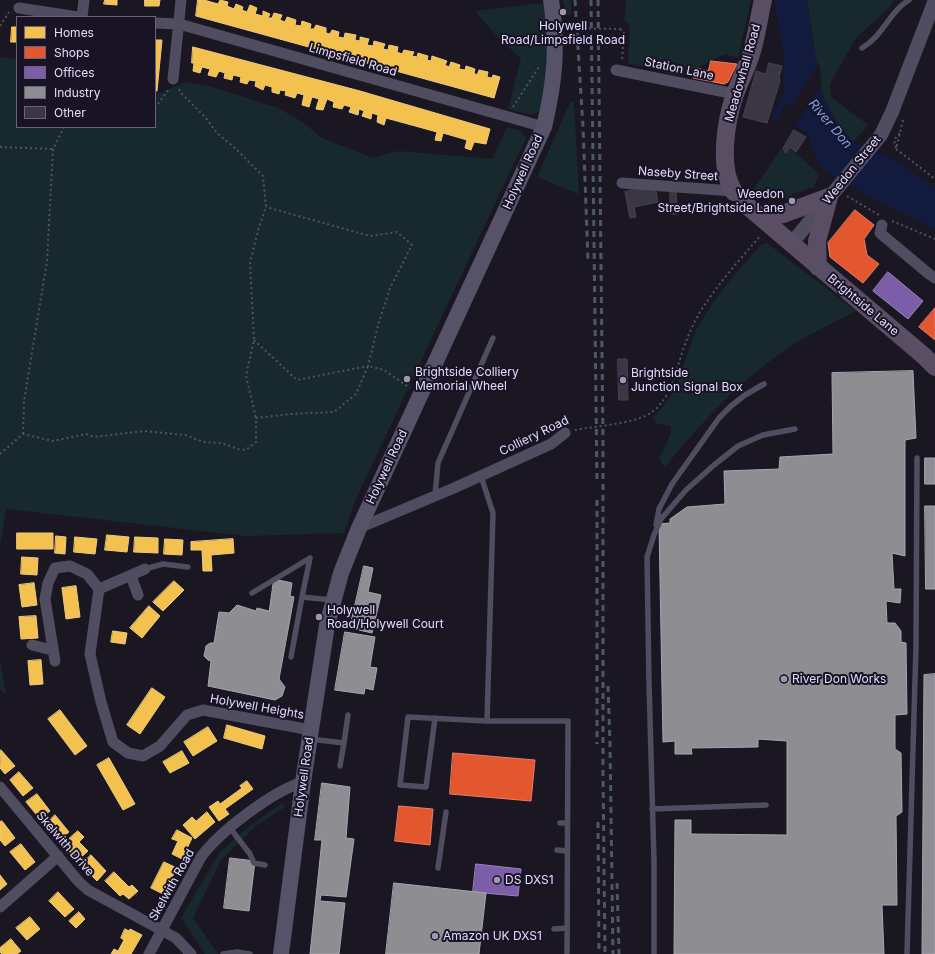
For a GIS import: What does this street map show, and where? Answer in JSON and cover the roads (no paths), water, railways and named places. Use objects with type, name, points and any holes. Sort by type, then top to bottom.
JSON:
[{"type":"main road","name":"Holywell Road","points":[[281,954],[310,734],[327,624],[333,600],[341,572],[359,528],[544,127],[550,103],[555,67],[554,28],[551,0]]},
{"type":"main road","name":"Meadowhall Road","points":[[737,196],[727,176],[725,147],[729,115],[735,94],[752,51],[763,0]]},
{"type":"main road","points":[[765,221],[833,193]]},
{"type":"main road","points":[[818,267],[817,240],[833,193]]},
{"type":"main road","points":[[737,196],[791,244]]},
{"type":"main road","name":"Brightside Lane","points":[[791,244],[924,356],[935,367]]},
{"type":"street","points":[[82,16],[84,0]]},
{"type":"street","points":[[174,79],[181,0]]},
{"type":"street","name":"Weedon Street","points":[[791,244],[881,135],[892,112],[932,2]]},
{"type":"street","points":[[19,8],[71,16]]},
{"type":"street","name":"Limpsfield Road","points":[[156,23],[179,24],[544,127]]},
{"type":"street","name":"Station Lane","points":[[619,68],[735,94]]},
{"type":"street","name":"Naseby Street","points":[[622,183],[737,196]]},
{"type":"street","points":[[882,225],[880,234],[935,278]]},
{"type":"street","name":"Colliery Road","points":[[359,528],[481,476],[551,444],[565,433]]},
{"type":"street","points":[[55,661],[52,650],[45,599],[48,583],[55,568],[70,566],[87,574],[99,589],[145,569]]},
{"type":"street","points":[[131,576],[138,595]]},
{"type":"street","name":"Holywell Heights","points":[[99,589],[90,654],[101,702],[113,742],[128,753],[144,756],[160,746],[187,715],[203,710],[310,734]]},
{"type":"street","points":[[32,645],[52,650]]},
{"type":"street","name":"Skelwith Road","points":[[150,954],[161,930],[201,857],[209,846],[266,801],[291,786],[304,782]]},
{"type":"street","name":"Skelwith Drive","points":[[0,787],[88,890],[179,940],[191,954]]},
{"type":"street","points":[[0,907],[58,856]]},
{"type":"lane","points":[[862,48],[877,37],[891,17],[901,6],[910,0]]},
{"type":"lane","points":[[435,496],[438,463],[493,338]]},
{"type":"lane","points":[[654,535],[659,509],[663,499],[719,418],[745,395],[764,384]]},
{"type":"lane","points":[[654,954],[647,557],[661,519],[686,490],[714,465],[738,446],[763,435],[795,429]]},
{"type":"lane","points":[[907,954],[908,878],[916,646],[917,458]]},
{"type":"lane","points":[[481,476],[493,513],[487,721]]},
{"type":"lane","points":[[252,593],[310,558],[291,657]]},
{"type":"lane","points":[[145,569],[163,564],[188,567]]},
{"type":"lane","points":[[302,597],[333,600]]},
{"type":"lane","points":[[340,766],[348,715]]},
{"type":"lane","points":[[435,718],[426,787],[400,785],[408,716],[487,721],[568,721],[567,954]]},
{"type":"lane","points":[[310,734],[344,743]]},
{"type":"lane","points":[[652,809],[766,805]]},
{"type":"lane","points":[[438,868],[446,812]]},
{"type":"lane","points":[[560,822],[567,824]]},
{"type":"lane","points":[[230,828],[250,854],[254,863],[265,865]]},
{"type":"lane","points":[[557,850],[567,851]]},
{"type":"lane","points":[[554,929],[567,928]]},
{"type":"lane","points":[[223,954],[237,952],[250,954]]},
{"type":"water","name":"River Don","points":[[774,0],[807,0],[821,91],[834,118],[853,142],[893,159],[935,187],[935,229],[868,196],[823,170],[812,148],[809,134],[797,127],[786,102],[776,121],[771,121],[784,92],[783,49]]},
{"type":"railway","points":[[575,0],[583,127],[588,260]]},
{"type":"railway","points":[[591,0],[597,482]]},
{"type":"railway","points":[[598,0],[603,440],[603,774],[605,954]]},
{"type":"railway","points":[[597,500],[597,744]]},
{"type":"railway","points":[[608,686],[613,954]]},
{"type":"railway","points":[[598,822],[599,954]]},
{"type":"railway","points":[[617,883],[619,954]]},
{"type":"place","name":"Holywell Road/Limpsfield Road","points":[[563,12]]},
{"type":"place","name":"Weedon Street/Brightside Lane","points":[[792,201]]},
{"type":"place","name":"Brightside Colliery Memorial Wheel","points":[[407,379]]},
{"type":"place","name":"Brightside Junction Signal Box","points":[[623,380]]},
{"type":"place","name":"Holywell Road/Holywell Court","points":[[319,617]]},
{"type":"place","name":"River Don Works","points":[[784,679]]},
{"type":"place","name":"DS DXS1","points":[[497,880]]},
{"type":"place","name":"Amazon UK DXS1","points":[[435,936]]}]
